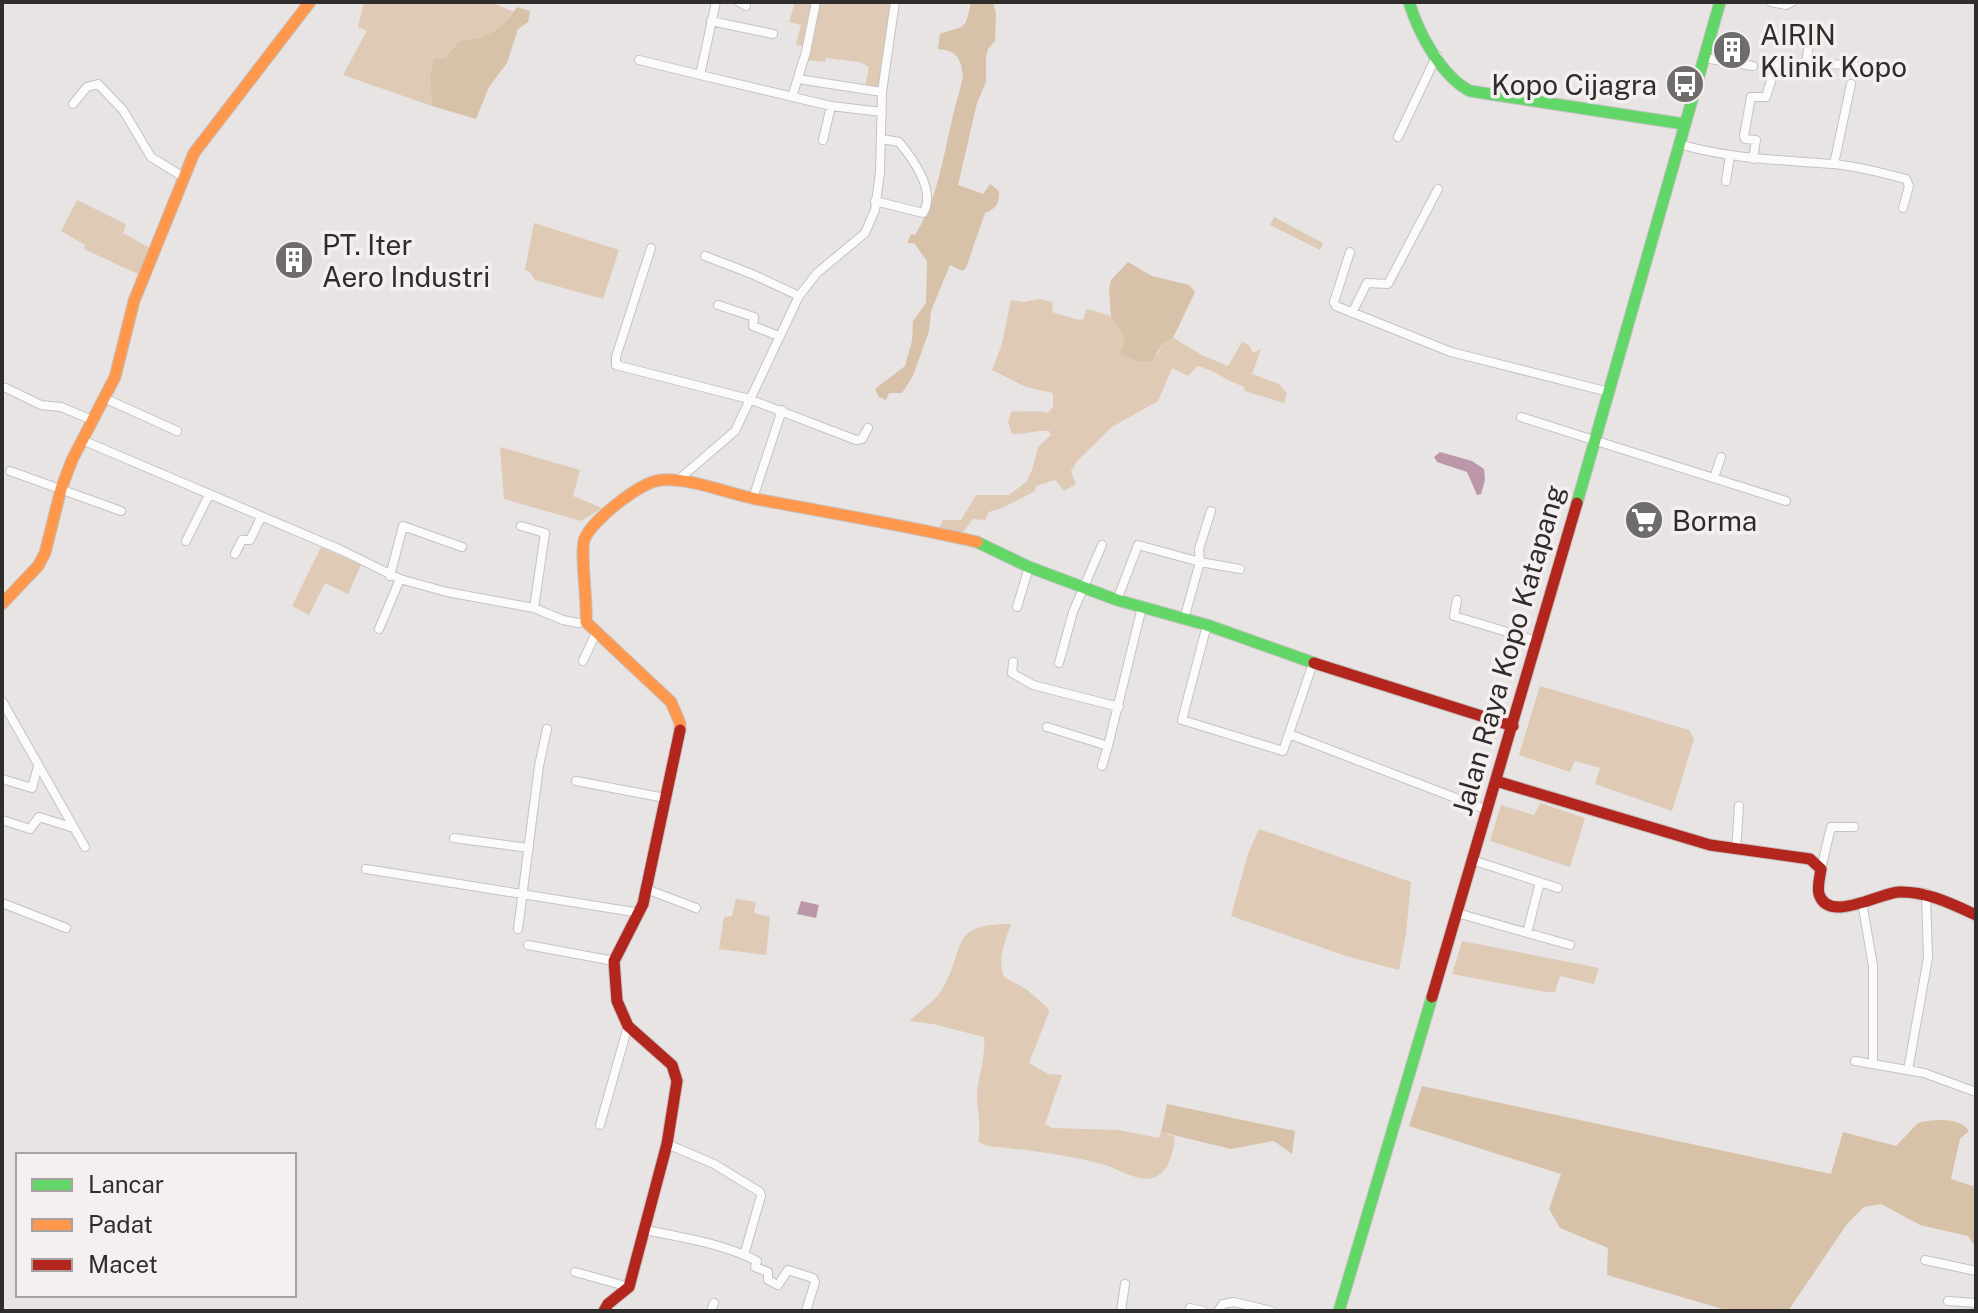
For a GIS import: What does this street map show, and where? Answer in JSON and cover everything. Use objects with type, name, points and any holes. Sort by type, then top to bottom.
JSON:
[{"type":"street","points":[[2,604],[38,566],[45,553],[61,489],[115,377],[134,301],[194,153],[310,2]]},
{"type":"street","points":[[700,75],[716,2]]},
{"type":"street","points":[[792,97],[816,2]]},
{"type":"street","points":[[678,480],[735,431],[799,296],[817,273],[862,237],[875,210],[882,139],[882,92],[895,2]]},
{"type":"street","points":[[1409,2],[1412,15],[1437,55],[1460,86],[1475,93],[1684,124]]},
{"type":"street","name":"Jalan Raya Kopo Katapang","points":[[1339,1311],[1513,726],[1720,2]]},
{"type":"street","points":[[1771,2],[1786,5],[1792,2]]},
{"type":"street","points":[[711,21],[773,34]]},
{"type":"street","points":[[1806,63],[1809,43]]},
{"type":"street","points":[[1398,137],[1437,55]]},
{"type":"street","points":[[1704,58],[1753,66]]},
{"type":"street","points":[[639,60],[831,106],[882,112]]},
{"type":"street","points":[[1753,159],[1756,140],[1745,139],[1744,136],[1751,97],[1766,97],[1777,62],[1849,65],[1875,70]]},
{"type":"street","points":[[798,79],[882,92]]},
{"type":"street","points":[[73,104],[87,87],[98,84],[123,110],[153,159],[185,178]]},
{"type":"street","points":[[1834,164],[1851,84]]},
{"type":"street","points":[[823,140],[831,106]]},
{"type":"street","points":[[875,201],[923,213],[927,203],[922,177],[910,156],[899,142],[882,139]]},
{"type":"street","points":[[1679,144],[1730,156],[1834,164],[1906,179],[1909,186],[1903,208]]},
{"type":"street","points":[[1726,181],[1730,156]]},
{"type":"street","points":[[1352,313],[1367,283],[1388,284],[1438,189]]},
{"type":"street","points":[[651,248],[616,365],[749,399],[856,440],[862,439],[868,428]]},
{"type":"street","points":[[1350,252],[1334,305],[1451,352],[1609,392]]},
{"type":"street","points":[[705,256],[799,296]]},
{"type":"street","points":[[718,305],[754,317],[753,326],[779,336]]},
{"type":"street","points":[[6,388],[41,405],[61,407],[92,420]]},
{"type":"street","points":[[104,398],[177,431]]},
{"type":"street","points":[[753,498],[782,410]]},
{"type":"street","points":[[1521,417],[1786,501]]},
{"type":"street","points":[[82,440],[341,550],[390,576],[447,592],[534,608],[563,620],[586,622]]},
{"type":"street","points":[[1714,478],[1721,457]]},
{"type":"street","points":[[10,471],[121,511]]},
{"type":"street","points":[[604,1311],[629,1287],[667,1144],[677,1076],[672,1065],[628,1026],[617,1001],[614,961],[640,913],[646,889],[680,733],[675,707],[586,622],[588,605],[582,549],[587,531],[603,515],[644,486],[658,480],[678,480],[977,542],[1029,567],[1117,600],[1207,625],[1313,663],[1513,726]]},
{"type":"street","points":[[186,541],[209,495]]},
{"type":"street","points":[[1184,619],[1200,562],[1199,549],[1211,511]]},
{"type":"street","points":[[235,554],[242,540],[250,540],[261,517]]},
{"type":"street","points":[[390,576],[403,526],[462,547]]},
{"type":"street","points":[[521,526],[545,533],[534,608]]},
{"type":"street","points":[[1059,663],[1071,617],[1102,545]]},
{"type":"street","points":[[1117,600],[1138,545],[1240,569]]},
{"type":"street","points":[[1017,607],[1029,567]]},
{"type":"street","points":[[379,629],[400,579]]},
{"type":"street","points":[[1457,600],[1454,616],[1537,641]]},
{"type":"street","points":[[1102,766],[1142,607]]},
{"type":"street","points":[[1207,625],[1181,719],[1283,751],[1313,663]]},
{"type":"street","points":[[583,661],[596,633]]},
{"type":"street","points":[[1013,662],[1012,673],[1026,683],[1119,707]]},
{"type":"street","points":[[2,701],[85,847]]},
{"type":"street","points":[[1047,727],[1108,746]]},
{"type":"street","points":[[518,929],[547,729]]},
{"type":"street","points":[[1289,734],[1487,810]]},
{"type":"street","points":[[2,779],[32,788],[38,765]]},
{"type":"street","points":[[576,781],[665,798]]},
{"type":"street","points":[[1496,781],[1689,839],[1736,850],[1804,858],[1814,861],[1821,869]]},
{"type":"street","points":[[1736,850],[1739,806]]},
{"type":"street","points":[[2,820],[30,829],[39,817],[74,828]]},
{"type":"street","points":[[1854,827],[1831,827],[1818,889],[1824,902],[1841,908],[1887,893],[1926,893],[1976,915]]},
{"type":"street","points":[[454,838],[529,848]]},
{"type":"street","points":[[1472,860],[1558,888]]},
{"type":"street","points":[[366,869],[640,913]]},
{"type":"street","points":[[1527,933],[1540,882]]},
{"type":"street","points":[[646,889],[696,908]]},
{"type":"street","points":[[1908,1070],[1928,958],[1926,893]]},
{"type":"street","points":[[1862,902],[1873,966],[1873,1064]]},
{"type":"street","points":[[2,903],[66,928]]},
{"type":"street","points":[[1457,913],[1570,945]]},
{"type":"street","points":[[528,945],[614,961]]},
{"type":"street","points":[[600,1125],[628,1026]]},
{"type":"street","points":[[1855,1061],[1942,1078],[1976,1092]]},
{"type":"street","points":[[667,1144],[714,1164],[760,1192],[744,1255]]},
{"type":"street","points":[[646,1230],[683,1236],[744,1255],[757,1261],[755,1267],[768,1272],[768,1280],[778,1285],[788,1270],[814,1279],[806,1311]]},
{"type":"street","points":[[1925,1260],[1976,1271]]},
{"type":"street","points":[[575,1272],[629,1287]]},
{"type":"street","points":[[1121,1311],[1125,1284]]},
{"type":"street","points":[[1948,1301],[1976,1303]]},
{"type":"street","points":[[1218,1311],[1223,1304],[1234,1302],[1271,1311]]},
{"type":"street","points":[[1190,1308],[1203,1311]]},
{"type":"shaded area","points":[[364,2],[490,2],[514,12],[501,28],[487,36],[459,41],[430,76],[432,106],[343,75],[367,31],[358,27]]},
{"type":"shaded area","points":[[795,2],[891,2],[879,89],[865,86],[869,67],[860,62],[826,58],[825,62],[805,60],[809,49],[796,44],[801,25],[789,22]]},
{"type":"shaded area","points":[[971,2],[993,2],[996,13],[995,41],[988,49],[986,82],[977,103],[958,185],[983,194],[990,184],[999,191],[998,199],[995,207],[985,213],[966,268],[962,271],[950,265],[931,311],[929,331],[913,376],[902,393],[889,393],[886,400],[879,397],[875,389],[905,366],[912,341],[913,321],[926,303],[927,261],[914,243],[907,243],[923,222],[934,194],[963,77],[957,56],[938,49],[940,34],[965,23]]},
{"type":"shaded area","points":[[517,7],[530,11],[528,22],[518,29],[507,63],[489,87],[476,119],[432,106],[430,76],[434,59],[445,58],[459,41],[493,32],[505,23]]},
{"type":"shaded area","points":[[77,200],[126,224],[123,233],[150,248],[140,275],[84,249],[85,245],[61,231]]},
{"type":"shaded area","points":[[1274,217],[1323,243],[1320,250],[1270,225]]},
{"type":"shaded area","points":[[534,223],[619,250],[603,299],[535,280],[525,270]]},
{"type":"shaded area","points":[[1128,262],[1152,276],[1189,285],[1195,292],[1173,338],[1163,343],[1152,361],[1139,362],[1120,353],[1125,338],[1111,316],[1111,280]]},
{"type":"shaded area","points":[[1040,299],[1053,302],[1052,312],[1079,320],[1083,319],[1087,309],[1111,316],[1125,338],[1158,354],[1163,343],[1173,338],[1228,366],[1242,342],[1249,345],[1253,353],[1261,349],[1252,374],[1279,384],[1287,393],[1284,403],[1245,391],[1244,387],[1198,366],[1188,376],[1172,368],[1158,401],[1112,427],[1078,460],[1071,471],[1076,484],[1064,491],[1055,480],[1036,486],[1035,491],[989,512],[985,520],[973,519],[962,533],[938,530],[943,520],[961,520],[976,495],[1009,495],[1026,482],[1038,447],[1051,435],[1049,431],[1012,434],[1008,422],[1012,411],[1048,413],[1053,407],[1053,393],[1026,387],[992,370],[1002,344],[1011,300],[1024,302]]},
{"type":"shaded area","points":[[500,447],[580,470],[573,496],[602,508],[581,521],[504,499]]},
{"type":"shaded area","points":[[1440,452],[1472,461],[1484,469],[1481,494],[1477,495],[1467,472],[1437,462],[1434,457]]},
{"type":"shaded area","points":[[321,547],[361,565],[348,594],[325,583],[309,615],[292,606]]},
{"type":"shaded area","points":[[1540,686],[1689,730],[1694,739],[1672,811],[1595,784],[1600,768],[1575,761],[1570,772],[1519,755]]},
{"type":"shaded area","points":[[1540,803],[1585,818],[1570,867],[1490,841],[1501,805],[1534,815]]},
{"type":"shaded area","points":[[1259,829],[1411,882],[1399,970],[1346,956],[1231,916],[1248,854]]},
{"type":"shaded area","points":[[736,899],[756,902],[754,913],[770,917],[766,955],[719,949],[724,917],[732,916]]},
{"type":"shaded area","points":[[801,901],[819,905],[816,918],[797,914]]},
{"type":"shaded area","points":[[1011,924],[1002,957],[1004,977],[1026,989],[1049,1012],[1029,1063],[1048,1074],[1062,1075],[1045,1124],[1052,1128],[1119,1130],[1159,1138],[1161,1132],[1175,1137],[1170,1161],[1158,1175],[1146,1179],[1091,1161],[978,1142],[977,1096],[984,1037],[909,1021],[941,991],[967,934],[990,925]]},
{"type":"shaded area","points":[[1462,941],[1599,968],[1594,984],[1560,976],[1555,992],[1452,974]]},
{"type":"shaded area","points":[[1422,1086],[1831,1174],[1843,1132],[1896,1146],[1918,1123],[1953,1121],[1969,1131],[1960,1139],[1951,1179],[1976,1187],[1976,1248],[1968,1236],[1920,1225],[1881,1204],[1864,1207],[1847,1224],[1788,1311],[1729,1311],[1607,1275],[1608,1248],[1560,1228],[1549,1209],[1561,1174],[1409,1126]]},
{"type":"shaded area","points":[[1167,1104],[1295,1131],[1292,1154],[1274,1141],[1231,1149],[1161,1132]]},
{"type":"traffic: fast","points":[[1409,2],[1418,26],[1440,64],[1470,91],[1684,124]]},
{"type":"traffic: fast","points":[[1577,503],[1720,2]]},
{"type":"traffic: fast","points":[[977,542],[1029,567],[1117,600],[1207,625],[1314,663]]},
{"type":"traffic: fast","points":[[1339,1311],[1432,997]]},
{"type":"traffic: slow","points":[[2,604],[38,566],[45,553],[61,489],[72,460],[115,377],[134,301],[194,153],[310,2]]},
{"type":"traffic: slow","points":[[680,730],[671,702],[586,622],[585,538],[597,522],[641,487],[661,480],[685,481],[756,499],[977,542]]},
{"type":"traffic: jam","points":[[1432,997],[1577,503]]},
{"type":"traffic: jam","points":[[1314,663],[1513,726]]},
{"type":"traffic: jam","points":[[604,1311],[629,1287],[667,1144],[677,1081],[672,1065],[628,1026],[617,1001],[614,961],[643,904],[680,730]]},
{"type":"traffic: jam","points":[[1496,781],[1710,845],[1810,859],[1821,869],[1819,894],[1824,903],[1832,906],[1855,905],[1890,894],[1909,892],[1939,899],[1976,915]]},
{"type":"place","name":"AIRIN Klinik Kopo","points":[[1732,50]]},
{"type":"place","name":"Kopo Cijagra","points":[[1685,84]]},
{"type":"place","name":"PT. Iter Aero Industri","points":[[294,260]]},
{"type":"place","name":"Borma","points":[[1644,520]]}]
